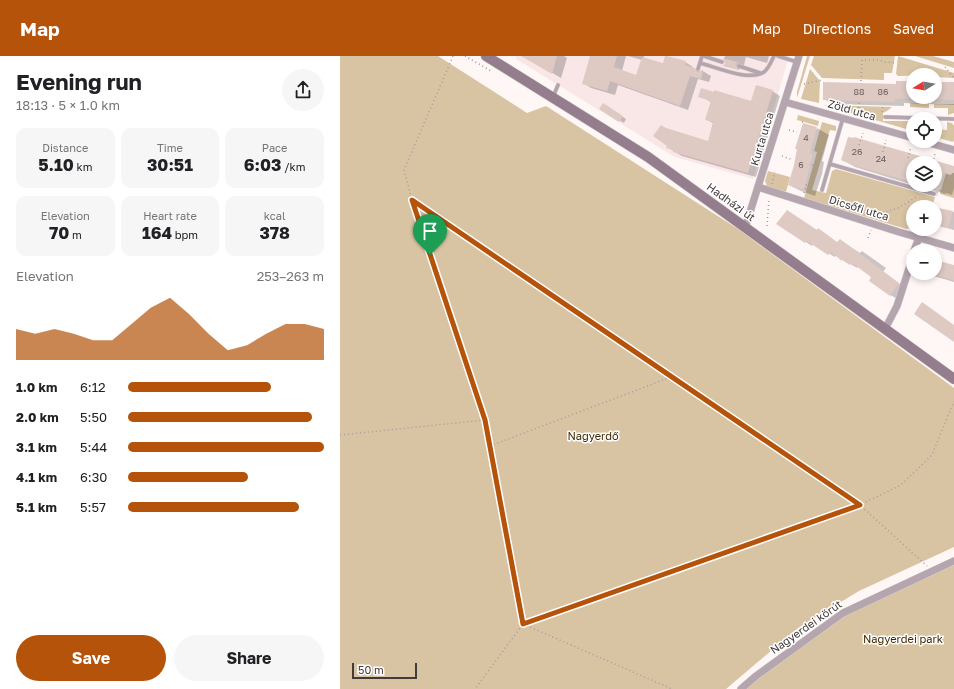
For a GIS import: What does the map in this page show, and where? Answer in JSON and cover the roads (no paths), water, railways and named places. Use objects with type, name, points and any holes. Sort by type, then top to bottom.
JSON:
[{"type":"street","name":"Hadházi út","points":[[486,56],[648,157],[954,379]]},
{"type":"street","name":"Kurta utca","points":[[745,228],[798,59]]},
{"type":"street","name":"Zöld utca","points":[[785,102],[906,136]]},
{"type":"street","points":[[942,147],[954,150]]},
{"type":"street","name":"Dicsőfi utca","points":[[758,187],[954,248]]},
{"type":"street","points":[[916,244],[919,237]]},
{"type":"street","points":[[885,328],[897,306],[906,278]]},
{"type":"street","name":"Nagyerdei körút","points":[[741,689],[756,676],[843,613],[954,561]]},
{"type":"lane","points":[[698,69],[703,56],[722,62]]},
{"type":"lane","points":[[700,63],[741,74],[756,75],[768,68],[774,56]]},
{"type":"lane","points":[[778,56],[798,59]]},
{"type":"lane","points":[[739,66],[761,73]]},
{"type":"lane","points":[[553,98],[558,85]]},
{"type":"lane","points":[[885,117],[954,119]]},
{"type":"lane","points":[[822,190],[843,118]]},
{"type":"lane","points":[[830,164],[934,194]]},
{"type":"park label","name":"Nagyerdő","points":[[593,436]]},
{"type":"park label","name":"Nagyerdei park","points":[[903,639]]}]
